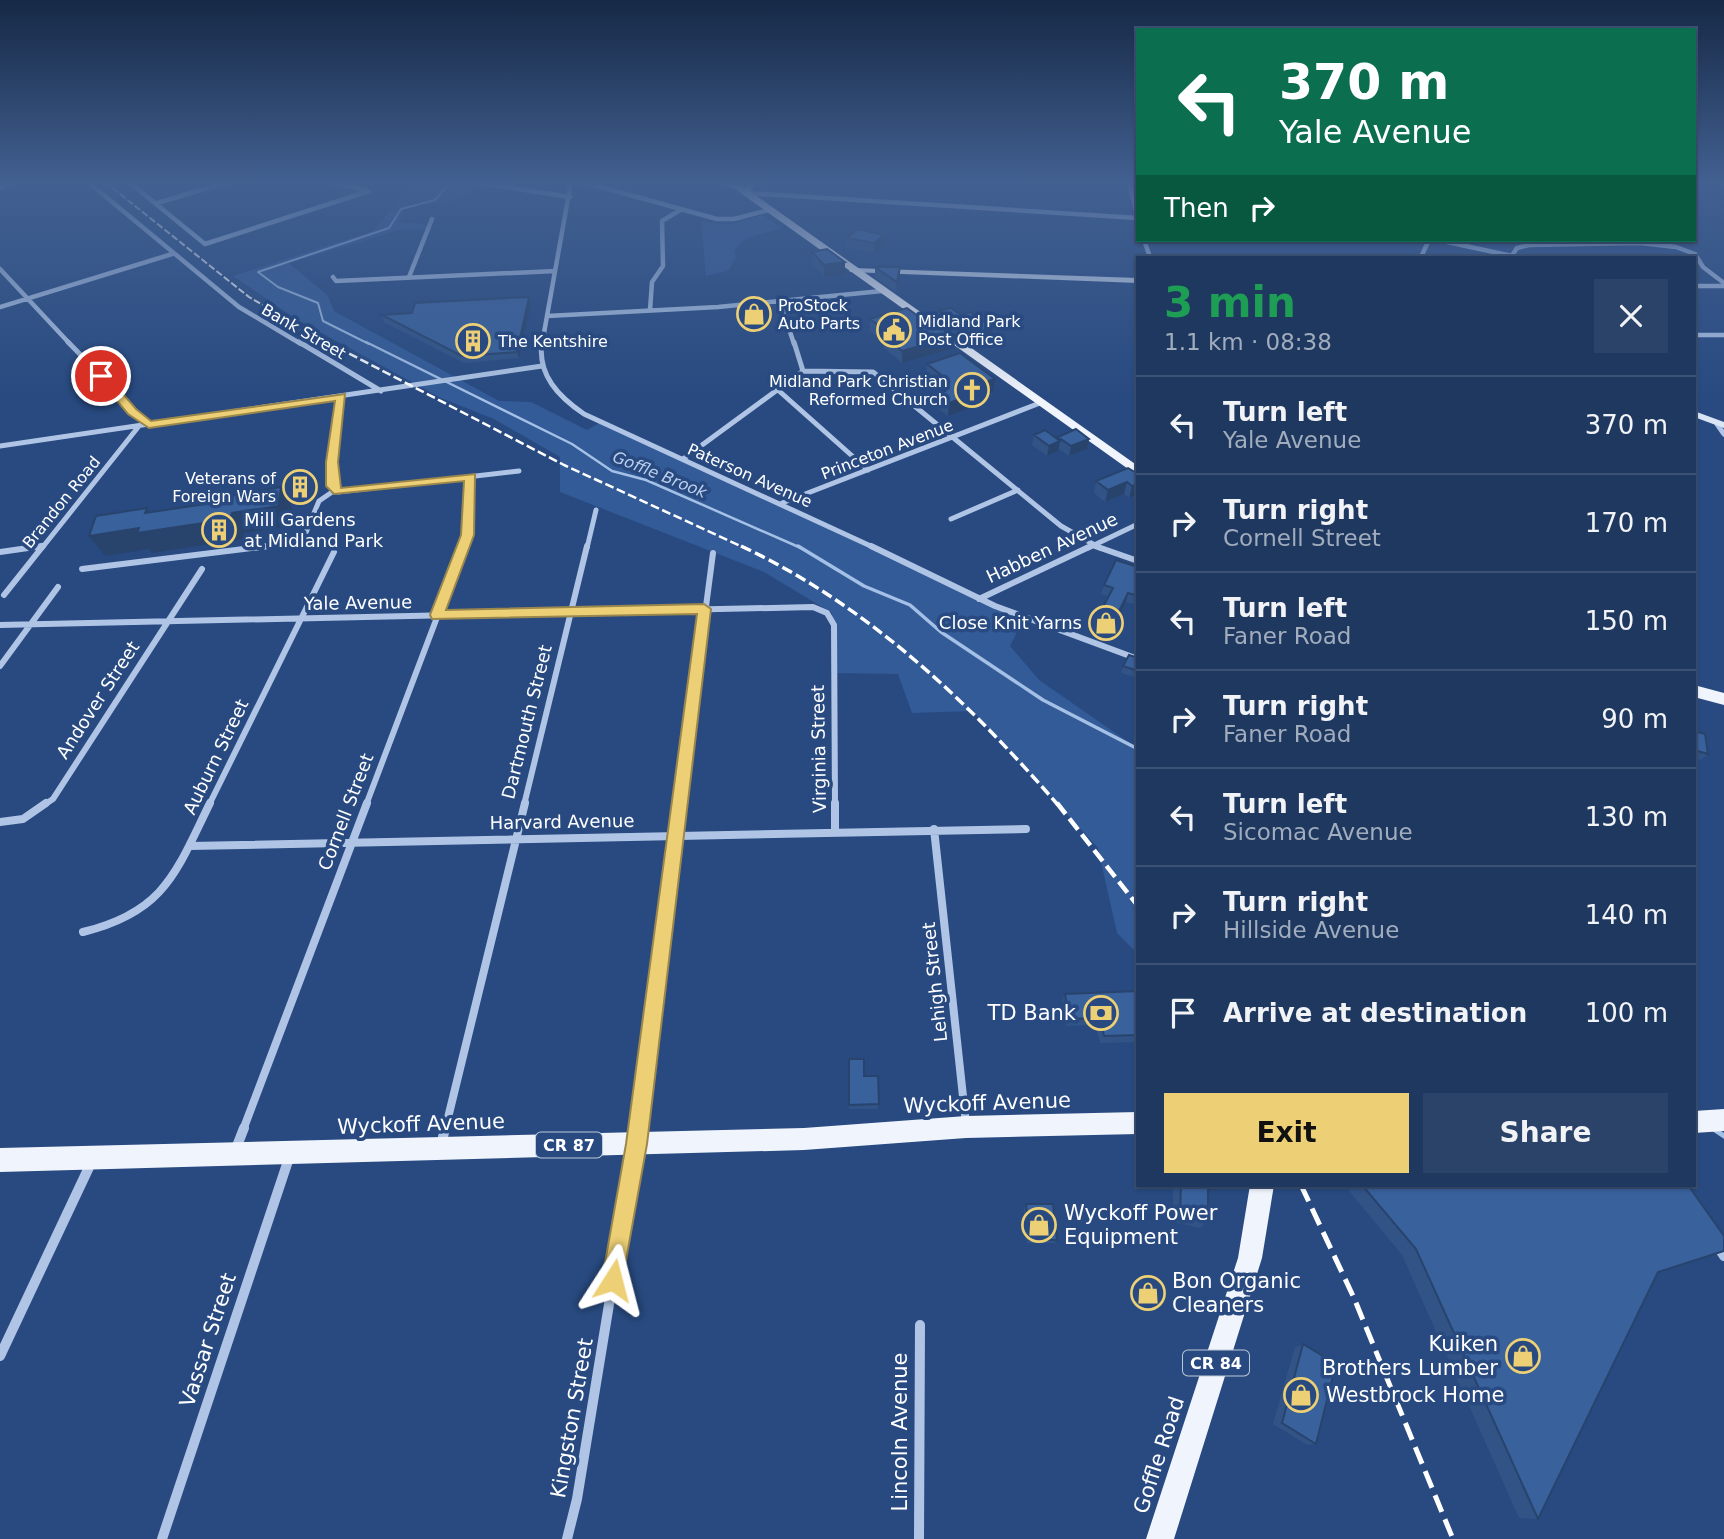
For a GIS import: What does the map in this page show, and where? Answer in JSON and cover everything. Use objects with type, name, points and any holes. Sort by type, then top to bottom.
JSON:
[{"type":"main road","points":[[830,254],[1136,471]]},
{"type":"main road","points":[[1696,692],[1724,699]]},
{"type":"main road","points":[[1696,1122],[1722,1121]]},
{"type":"main road","name":"Wyckoff Avenue","points":[[0,1160],[804,1139],[966,1127],[1136,1122]]},
{"type":"main road","name":"Goffle Road","points":[[1160,1539],[1250,1258],[1262,1187]]},
{"type":"street","points":[[0,307],[172,254]]},
{"type":"street","name":"Bank Street","points":[[172,254],[261,321],[382,391]]},
{"type":"street","points":[[409,277],[418,254]]},
{"type":"street","points":[[0,446],[542,366],[541,347],[558,254]]},
{"type":"street","points":[[650,310],[652,282],[663,267],[663,254]]},
{"type":"street","points":[[1694,254],[1703,267],[1724,284]]},
{"type":"street","points":[[0,269],[132,411],[149,425]]},
{"type":"street","points":[[853,270],[1136,281]]},
{"type":"street","points":[[333,278],[336,281],[555,271]]},
{"type":"street","points":[[1696,286],[1724,284]]},
{"type":"street","points":[[547,316],[780,301],[882,291]]},
{"type":"street","points":[[780,301],[803,371]]},
{"type":"street","points":[[1696,335],[1724,335]]},
{"type":"street","name":"Paterson Avenue","points":[[542,366],[558,395],[579,412],[782,503],[979,599],[1136,658]]},
{"type":"street","points":[[682,459],[803,371],[873,372],[1060,526],[1092,545],[1136,560]]},
{"type":"street","points":[[778,390],[868,470]]},
{"type":"street","points":[[335,490],[332,462],[341,397]]},
{"type":"street","name":"Princeton Avenue","points":[[782,503],[1040,403]]},
{"type":"street","points":[[1696,415],[1721,425],[1724,434]]},
{"type":"street","name":"Brandon Road","points":[[4,595],[140,426]]},
{"type":"street","points":[[82,569],[302,542],[314,505],[325,494],[335,490],[348,492],[519,471]]},
{"type":"street","name":"Cornell Street","points":[[233,1154],[468,535],[471,477]]},
{"type":"street","points":[[951,519],[1018,490]]},
{"type":"street","name":"Dartmouth Street","points":[[441,1147],[596,510]]},
{"type":"street","name":"Habben Avenue","points":[[979,599],[1136,525]]},
{"type":"street","points":[[0,552],[43,546]]},
{"type":"street","name":"Auburn Street","points":[[83,932],[121,921],[150,902],[173,878],[334,552]]},
{"type":"street","name":"Kingston Street","points":[[567,1539],[577,1499],[636,1144],[712,553]]},
{"type":"street","name":"Andover Street","points":[[0,822],[23,819],[52,799],[202,569]]},
{"type":"street","points":[[0,666],[58,587]]},
{"type":"street","name":"Yale Avenue","points":[[0,625],[806,607],[821,609],[827,613],[834,625],[833,667]]},
{"type":"street","name":"Virginia Street","points":[[833,667],[835,831]]},
{"type":"street","name":"Harvard Avenue","points":[[190,846],[1026,829]]},
{"type":"street","name":"Lehigh Street","points":[[934,832],[966,1127]]},
{"type":"street","name":"Vassar Street","points":[[162,1539],[290,1153]]},
{"type":"street","points":[[0,1356],[94,1157]]},
{"type":"street","points":[[1711,1237],[1724,1256]]},
{"type":"street","name":"Lincoln Avenue","points":[[919,1539],[920,1325]]},
{"type":"shaded area","points":[[302,254],[320,254],[289,263],[328,296],[334,311],[499,401],[531,402],[587,430],[601,422],[1024,618],[1010,646],[1039,680],[1136,747],[1136,952],[1117,933],[1098,848],[973,711],[912,713],[898,674],[833,673],[832,613],[764,572],[560,492],[560,457],[494,419],[441,398],[298,320],[233,276]]},
{"type":"shaded area","points":[[704,254],[735,254],[736,257],[728,271],[706,276]]},
{"type":"building","points":[[814,254],[834,254],[845,262],[824,265]]},
{"type":"building","points":[[875,267],[900,267],[897,282]]},
{"type":"building","name":"The Kentshire","points":[[529,297],[517,352],[462,356],[382,315],[412,313],[415,303]]},
{"type":"building","points":[[758,298],[762,322],[750,323],[746,300]]},
{"type":"building","points":[[907,308],[918,316],[924,314],[955,336],[902,351],[884,336],[890,334],[870,319]]},
{"type":"building","points":[[951,308],[961,315],[970,312],[993,328],[971,334],[939,311]]},
{"type":"building","points":[[960,353],[995,379],[976,385],[983,391],[949,403],[937,394],[945,391],[937,385],[949,381],[927,364]]},
{"type":"building","points":[[1076,429],[1089,439],[1071,446],[1058,437]]},
{"type":"building","points":[[1045,430],[1060,441],[1049,446],[1034,435]]},
{"type":"building","points":[[1128,468],[1136,473],[1136,485],[1132,486],[1127,482],[1108,490],[1096,481]]},
{"type":"building","points":[[308,472],[307,485],[285,489],[287,476]]},
{"type":"building","points":[[281,487],[278,506],[232,513],[230,519],[137,533],[139,528],[89,536],[96,516],[147,508],[145,513],[232,500],[233,495]]},
{"type":"building","points":[[1116,560],[1136,566],[1136,595],[1128,593],[1111,627],[1095,622],[1113,588],[1104,585]]},
{"type":"building","points":[[1129,655],[1136,657],[1136,670],[1123,666]]},
{"type":"building","points":[[1696,732],[1705,734],[1708,754],[1696,751]]},
{"type":"building","name":"TD Bank","points":[[1136,991],[1136,1035],[1104,1036],[1100,1018],[1069,1019],[1065,994]]},
{"type":"building","points":[[849,1059],[864,1059],[864,1076],[878,1076],[879,1104],[849,1105]]},
{"type":"building","points":[[1181,1187],[1208,1187],[1208,1221],[1180,1215]]},
{"type":"building","name":"Kuiken Brothers Lumber","points":[[1364,1187],[1689,1187],[1724,1236],[1724,1251],[1658,1272],[1538,1519],[1416,1249]]},
{"type":"building","name":"Wyckoff Power Equipment","points":[[1026,1204],[1053,1204],[1057,1240],[1029,1240]]},
{"type":"building","name":"Westbrock Home","points":[[1303,1344],[1336,1364],[1316,1444],[1282,1423]]},
{"type":"waterway","name":"Goffle Brook","points":[[312,254],[258,272],[278,287],[318,303],[323,321],[369,344]]},
{"type":"waterway","name":"Goffle Brook","points":[[366,342],[572,444],[612,471],[646,480],[801,548]]},
{"type":"waterway","name":"Goffle Brook","points":[[798,546],[864,586],[910,605],[941,632],[1043,700],[1136,748]]},
{"type":"waterway","name":"Goffle Brook","points":[[1715,1130],[1724,1136]]},
{"type":"railway","points":[[195,254],[249,297],[330,344]]},
{"type":"railway","points":[[327,342],[564,465],[744,547]]},
{"type":"railway","points":[[744,547],[787,570],[873,626],[951,693],[1024,766],[1058,805]]},
{"type":"railway","points":[[1057,803],[1136,903]]},
{"type":"railway","points":[[1302,1187],[1354,1298],[1453,1539]]},
{"type":"place","name":"ProStock Auto Parts","points":[[754,314]]},
{"type":"place","name":"Midland Park Post Office","points":[[894,330]]},
{"type":"place","name":"The Kentshire","points":[[473,341]]},
{"type":"place","name":"Midland Park Christian Reformed Church","points":[[972,390]]},
{"type":"place","name":"Veterans of Foreign Wars","points":[[300,487]]},
{"type":"place","name":"Mill Gardens at Midland Park","points":[[219,530]]},
{"type":"place","name":"Close Knit Yarns","points":[[1106,623]]},
{"type":"place","name":"TD Bank","points":[[1101,1013]]},
{"type":"place","name":"Wyckoff Power Equipment","points":[[1039,1225]]},
{"type":"place","name":"Bon Organic Cleaners","points":[[1148,1293]]},
{"type":"place","name":"Kuiken Brothers Lumber","points":[[1523,1356]]},
{"type":"place","name":"Westbrock Home","points":[[1301,1395]]},
{"type":"route","points":[[101,376],[132,411],[149,425],[341,397],[332,462],[332,486],[338,492],[471,477],[468,535],[437,615],[704,609],[636,1144],[613,1280]]}]
